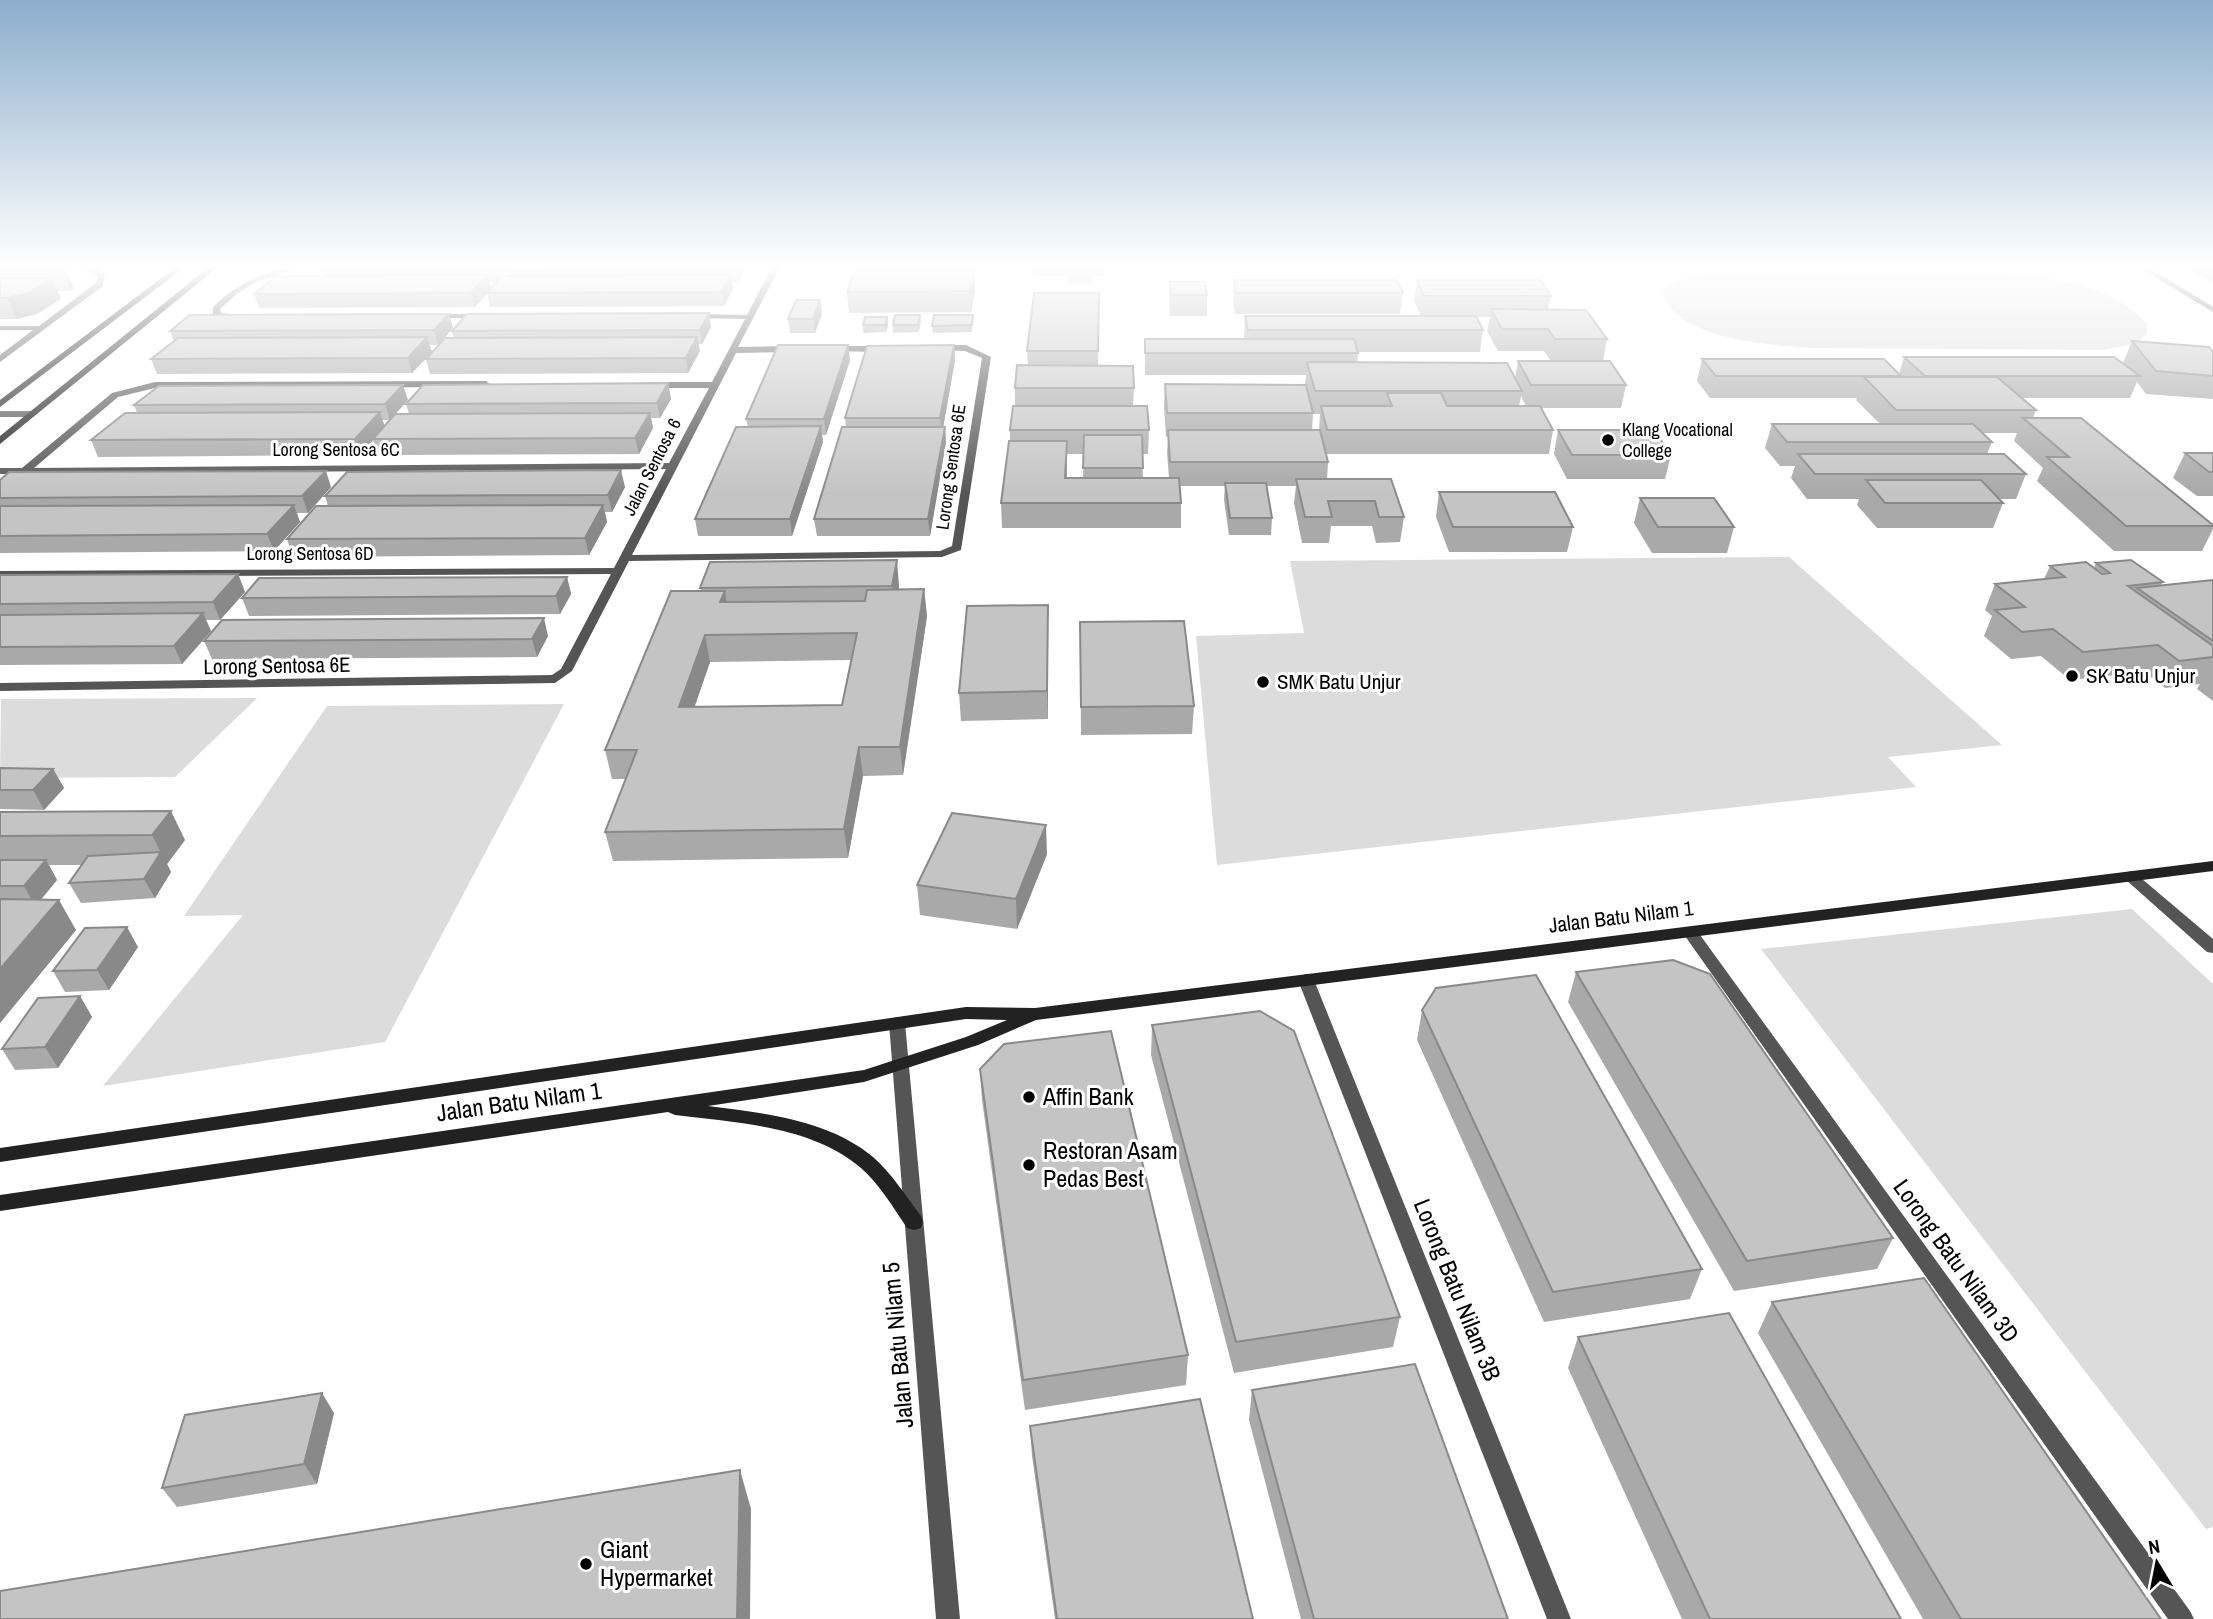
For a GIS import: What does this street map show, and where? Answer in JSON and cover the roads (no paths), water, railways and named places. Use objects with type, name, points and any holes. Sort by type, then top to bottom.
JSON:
[{"type":"main road","points":[[0,404],[81,343]]},
{"type":"main road","points":[[0,441],[120,343]]},
{"type":"main road","name":"Jalan Batu Nilam 1","points":[[0,1155],[966,1013],[1035,1014],[2213,866]]},
{"type":"main road","name":"Jalan Batu Nilam 1","points":[[0,1203],[864,1076],[972,1041],[1035,1014]]},
{"type":"main road","points":[[662,1105],[822,1135],[861,1158],[887,1184],[914,1222]]},
{"type":"street","points":[[0,359],[21,343]]},
{"type":"street","name":"Jalan Sentosa 6","points":[[555,679],[566,671],[737,343]]},
{"type":"street","points":[[815,349],[898,348]]},
{"type":"street","name":"Lorong Sentosa 6E","points":[[626,558],[942,554],[953,551],[957,548],[987,357],[967,348],[925,348]]},
{"type":"street","points":[[733,350],[802,349]]},
{"type":"street","points":[[25,470],[115,395],[155,385],[495,384]]},
{"type":"street","points":[[632,385],[715,385]]},
{"type":"street","points":[[0,414],[31,414]]},
{"type":"street","name":"Lorong Sentosa 6C","points":[[0,471],[673,466]]},
{"type":"street","name":"Lorong Sentosa 6D","points":[[0,574],[619,571]]},
{"type":"street","name":"Lorong Sentosa 6E","points":[[0,687],[555,679]]},
{"type":"street","points":[[2130,876],[2213,948]]},
{"type":"street","name":"Lorong Batu Nilam 3D","points":[[1690,932],[2182,1619]]},
{"type":"street","name":"Lorong Batu Nilam 3B","points":[[1306,980],[1559,1619]]},
{"type":"street","name":"Jalan Batu Nilam 5","points":[[897,1023],[903,1065],[948,1619]]},
{"type":"place","name":"Klang Vocational College","points":[[1608,440]]},
{"type":"place","name":"SK Batu Unjur","points":[[2072,676]]},
{"type":"place","name":"SMK Batu Unjur","points":[[1263,682]]},
{"type":"place","name":"Affin Bank","points":[[1029,1097]]},
{"type":"place","name":"Restoran Asam Pedas Best","points":[[1029,1165]]},
{"type":"place","name":"Giant Hypermarket","points":[[586,1564]]}]
